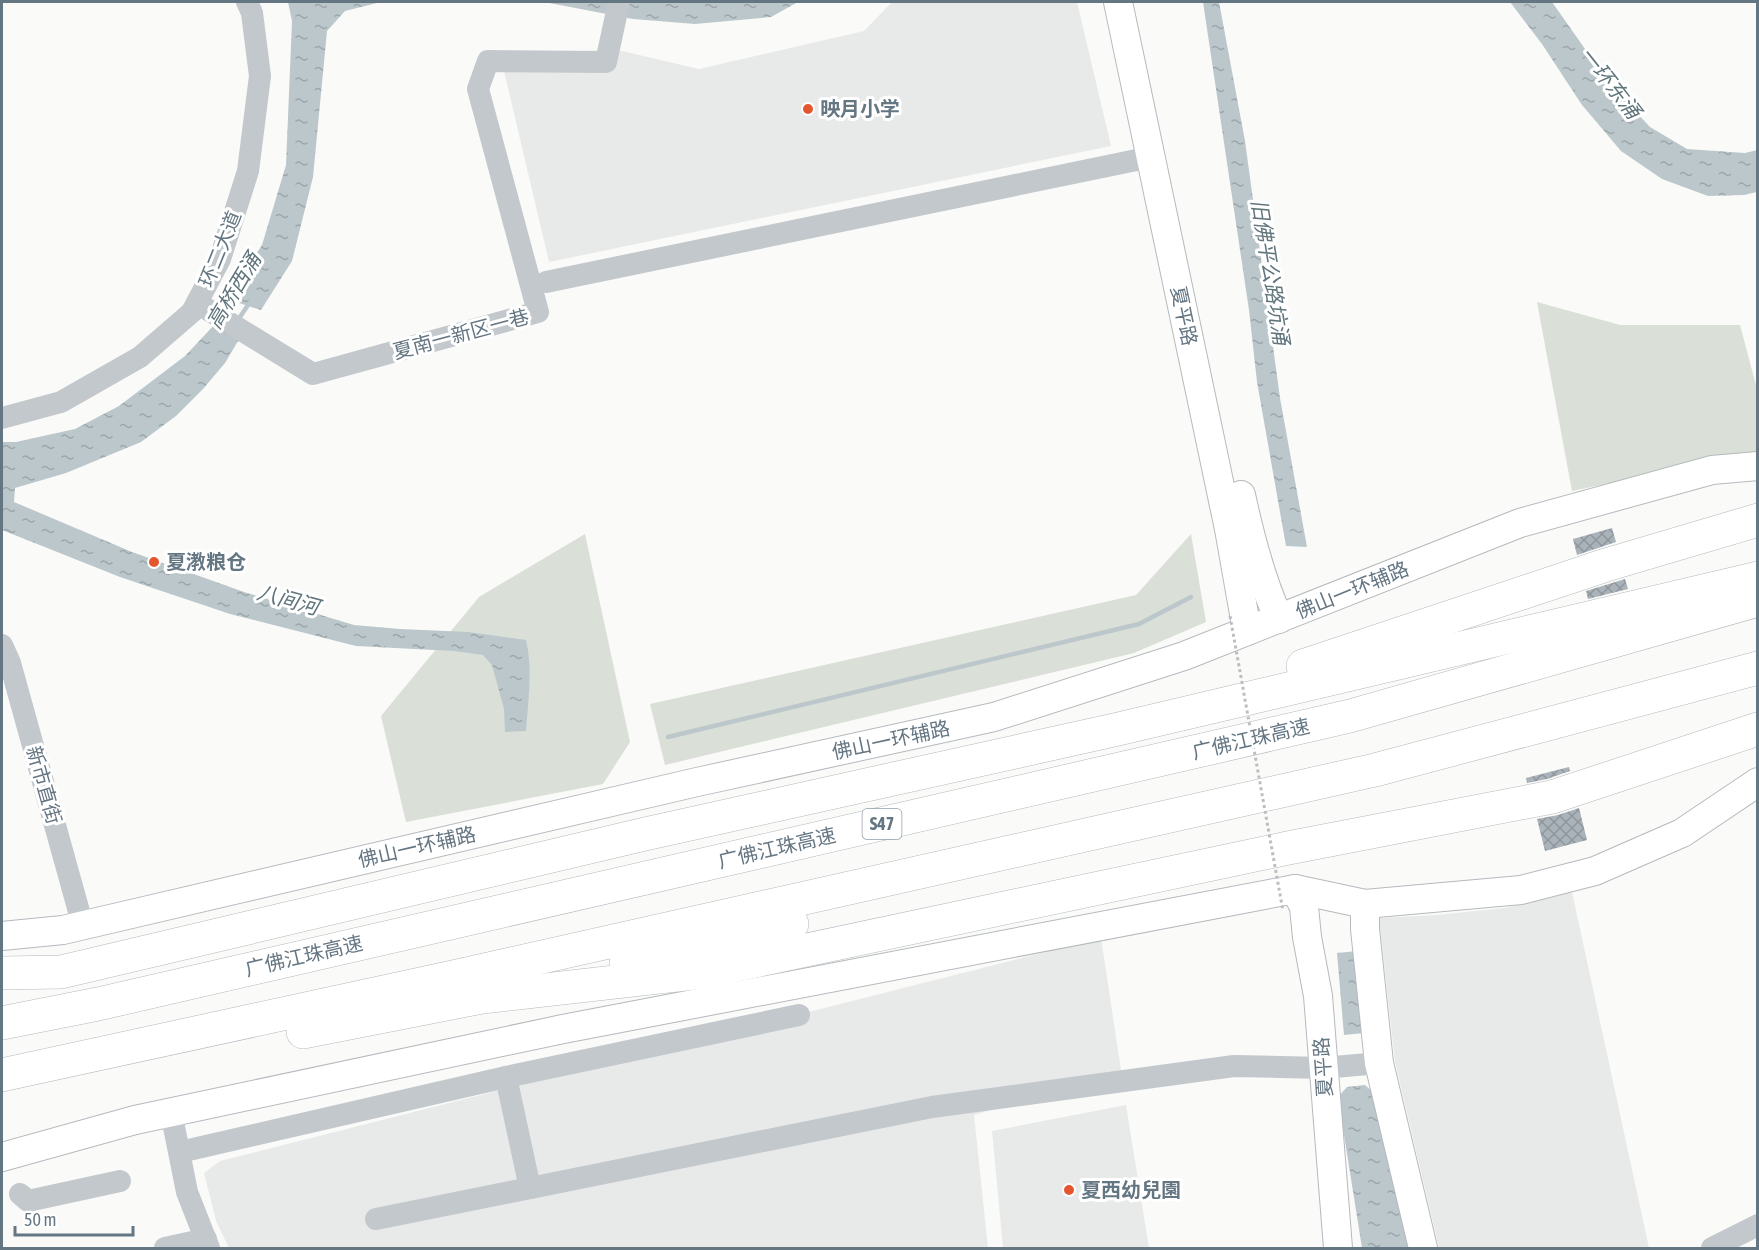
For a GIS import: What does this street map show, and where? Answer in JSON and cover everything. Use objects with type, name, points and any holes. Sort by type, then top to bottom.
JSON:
[{"type":"highway","points":[[1114,730],[1517,594],[1758,520]]},
{"type":"highway","points":[[2,986],[645,834],[1114,730],[1758,578]]},
{"type":"highway","name":"广佛江珠高速","points":[[2,1023],[98,1004],[1350,716],[1758,600]]},
{"type":"highway","points":[[2,1075],[445,979],[1375,770],[1758,668]]},
{"type":"highway","points":[[482,997],[703,972],[1288,848],[1552,797],[1758,729]]},
{"type":"highway","points":[[2,1095],[482,997],[1192,830],[1312,784]]},
{"type":"highway","points":[[2,973],[61,972]]},
{"type":"main road","name":"夏平路","points":[[1118,2],[1229,529],[1239,624]]},
{"type":"main road","name":"夏平路","points":[[1137,2],[1248,524],[1268,594],[1279,619]]},
{"type":"main road","name":"佛山一环辅路","points":[[2,936],[83,926],[697,782],[994,717],[1184,656],[1239,624],[1279,619],[1520,523],[1712,470],[1758,466]]},
{"type":"main road","points":[[2,1157],[135,1120],[562,1029],[1289,900],[1365,904],[1521,890],[1595,871],[1682,833],[1758,782]]},
{"type":"main road","name":"夏平路","points":[[1289,900],[1304,907],[1318,996],[1338,1248]]},
{"type":"main road","points":[[1365,904],[1365,929],[1379,1063],[1423,1248]]},
{"type":"street","name":"环二大道","points":[[2,418],[61,402],[140,357],[192,312],[220,259],[248,171],[260,76],[252,13],[247,2]]},
{"type":"street","name":"夏南一新区一巷","points":[[197,303],[313,374],[538,312],[478,89],[488,62],[606,62],[619,5]]},
{"type":"street","points":[[546,282],[1150,157]]},
{"type":"street","name":"新市直街","points":[[2,645],[10,663],[83,926]]},
{"type":"street","points":[[180,1152],[506,1077],[799,1015]]},
{"type":"street","points":[[376,1219],[932,1107],[1234,1066],[1323,1068],[1379,1063]]},
{"type":"street","points":[[506,1077],[530,1188]]},
{"type":"street","points":[[165,1248],[208,1244],[187,1192],[171,1112]]},
{"type":"street","points":[[20,1194],[28,1201],[120,1181]]},
{"type":"street","points":[[1712,1248],[1758,1225]]},
{"type":"path","points":[[1239,624],[1289,900]]},
{"type":"shaded area","name":"映月小学","points":[[892,2],[1077,2],[1111,146],[549,262],[504,71],[609,48],[699,69],[864,31]]},
{"type":"shaded area","points":[[1537,302],[1620,325],[1740,325],[1757,389],[1757,452],[1572,491]]},
{"type":"shaded area","points":[[585,534],[630,742],[603,784],[406,822],[381,716],[479,597]]},
{"type":"shaded area","points":[[1191,534],[1206,622],[1134,653],[665,765],[650,704],[1136,595]]},
{"type":"shaded area","points":[[1572,892],[1649,1248],[1439,1248],[1395,1062],[1379,918],[1504,908]]},
{"type":"shaded area","points":[[1101,938],[1121,1070],[974,1115],[988,1248],[229,1248],[216,1221],[204,1173],[220,1161]]},
{"type":"shaded area","name":"夏西幼兒園","points":[[1126,1105],[1149,1248],[1003,1248],[992,1131]]},
{"type":"water","points":[[288,2],[381,2],[345,11],[327,31],[313,177],[292,261],[261,310],[227,299],[262,245],[286,165],[292,21]]},
{"type":"water","points":[[544,2],[798,2],[771,17],[695,24],[633,19]]},
{"type":"water","points":[[1203,2],[1219,2],[1245,141],[1280,398],[1307,547],[1286,546],[1257,382],[1249,310]]},
{"type":"water","points":[[1510,2],[1552,2],[1609,83],[1650,127],[1687,149],[1745,153],[1757,150],[1757,192],[1744,195],[1708,196],[1662,179],[1621,151],[1582,105],[1542,44]]},
{"type":"water","points":[[216,323],[241,336],[225,363],[176,416],[141,442],[66,473],[15,488],[14,502],[132,552],[244,592],[354,625],[468,632],[526,640],[530,674],[526,731],[505,732],[504,709],[492,665],[483,655],[454,651],[356,646],[230,614],[120,577],[2,530],[2,442],[16,442],[75,429],[119,406],[185,356]]},
{"type":"water","points":[[1357,951],[1364,1033],[1344,1035],[1337,953]]},
{"type":"water","points":[[1365,1085],[1381,1099],[1413,1248],[1362,1248],[1338,1097],[1347,1087]]},
{"type":"building","points":[[1612,528],[1616,542],[1577,555],[1573,539]]},
{"type":"building","points":[[1625,579],[1628,589],[1588,599],[1586,591]]},
{"type":"building","points":[[1569,767],[1570,771],[1527,783],[1526,778]]},
{"type":"building","points":[[1579,808],[1587,840],[1545,851],[1537,819]]},
{"type":"waterway","name":"高桥西涌","points":[[238,320],[250,302]]},
{"type":"waterway","points":[[668,737],[1139,624],[1191,597]]},
{"type":"place","name":"映月小学","points":[[808,109]]},
{"type":"place","name":"夏漖粮仓","points":[[154,562]]},
{"type":"place","name":"夏西幼兒園","points":[[1069,1190]]},
{"type":"water label","name":"一环东涌","points":[[1610,83]]},
{"type":"water label","name":"旧佛平公路坑涌","points":[[1270,272]]},
{"type":"water label","name":"八间河","points":[[288,600]]}]
